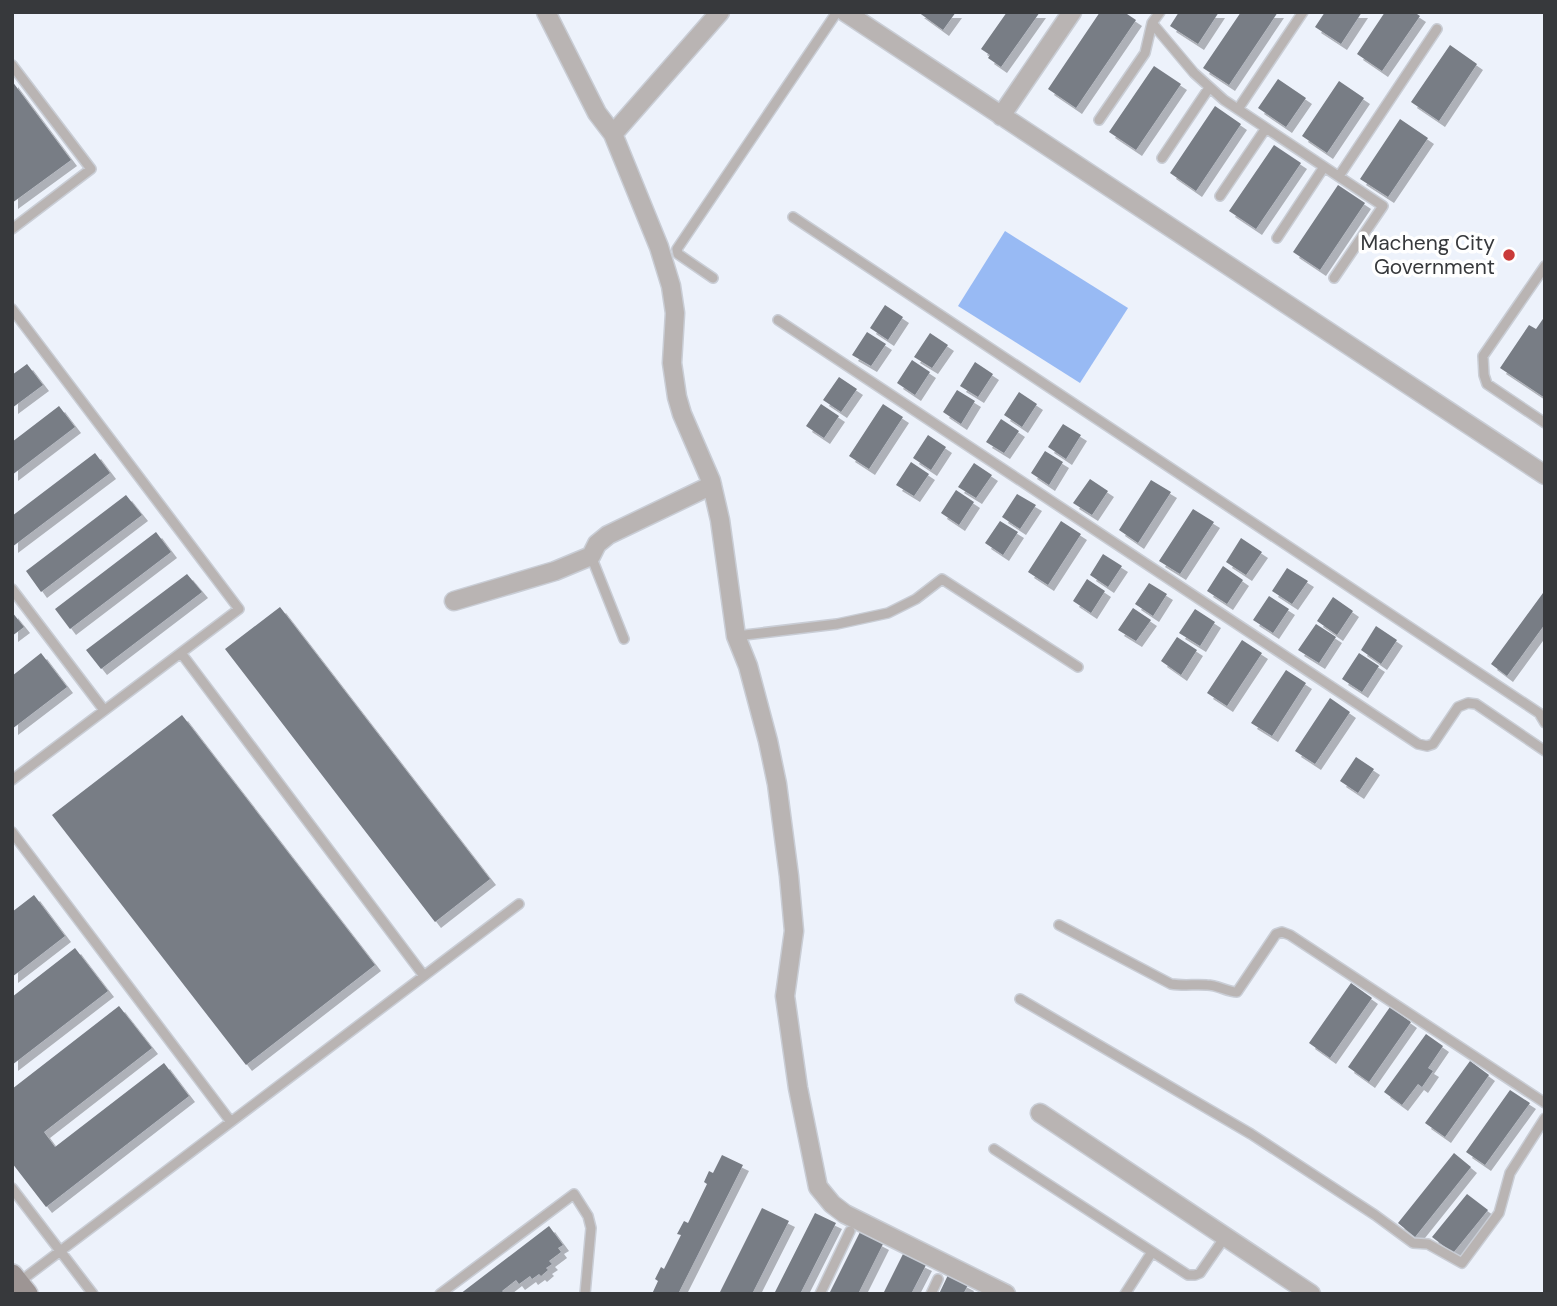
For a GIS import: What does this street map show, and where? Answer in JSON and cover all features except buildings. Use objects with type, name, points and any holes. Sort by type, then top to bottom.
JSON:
[{"type":"street","points":[[546,12],[597,113],[613,134],[659,247],[671,286],[675,313],[672,363],[677,397],[712,485],[720,520],[736,636],[748,666],[777,784],[793,931],[785,996],[798,1088],[817,1186],[831,1204],[845,1214],[1006,1294]]},
{"type":"street","points":[[613,134],[720,12]]},
{"type":"street","points":[[845,12],[1545,475]]},
{"type":"street","points":[[1001,116],[1072,12]]},
{"type":"street","points":[[454,601],[555,571],[591,556],[597,544],[608,536],[712,485]]},
{"type":"street","points":[[1040,1113],[1311,1294]]},
{"type":"lane","points":[[713,278],[678,254],[677,248],[837,12]]},
{"type":"lane","points":[[1099,120],[1145,52],[1152,23],[1160,12]]},
{"type":"lane","points":[[1238,109],[1303,12]]},
{"type":"lane","points":[[1152,23],[1209,88],[1383,206],[1334,278]]},
{"type":"lane","points":[[1339,176],[1437,29]]},
{"type":"lane","points":[[12,65],[91,169],[12,229]]},
{"type":"lane","points":[[1162,158],[1209,88]]},
{"type":"lane","points":[[1220,196],[1266,128]]},
{"type":"lane","points":[[1277,238],[1324,167]]},
{"type":"lane","points":[[793,217],[1539,712],[1545,723]]},
{"type":"lane","points":[[1545,266],[1483,356],[1483,366],[1488,384],[1545,423]]},
{"type":"lane","points":[[12,309],[239,609],[12,780]]},
{"type":"lane","points":[[778,320],[1418,744],[1433,744],[1458,707],[1468,703],[1476,704],[1545,751]]},
{"type":"lane","points":[[591,556],[624,639]]},
{"type":"lane","points":[[736,636],[837,624],[888,613],[916,599],[942,579],[1078,667]]},
{"type":"lane","points":[[12,589],[104,710]]},
{"type":"lane","points":[[181,653],[425,976]]},
{"type":"lane","points":[[12,832],[231,1122]]},
{"type":"lane","points":[[19,1284],[519,904]]},
{"type":"lane","points":[[1059,925],[1171,984],[1207,985],[1231,992],[1237,992],[1276,934],[1282,932],[1545,1103]]},
{"type":"lane","points":[[1020,999],[1251,1134],[1413,1243],[1428,1244],[1462,1263],[1499,1213],[1510,1173],[1545,1118]]},
{"type":"lane","points":[[994,1149],[1188,1275],[1200,1273],[1225,1237]]},
{"type":"lane","points":[[12,1188],[93,1294]]},
{"type":"lane","points":[[440,1294],[574,1195],[588,1216],[591,1228],[585,1294]]},
{"type":"lane","points":[[820,1294],[850,1231]]},
{"type":"lane","points":[[1125,1294],[1152,1251]]},
{"type":"lane","points":[[931,1294],[938,1279]]},
{"type":"water","points":[[1005,231],[1128,308],[1080,383],[958,306]]},
{"type":"place","name":"Macheng City Government","points":[[1509,255]]}]
